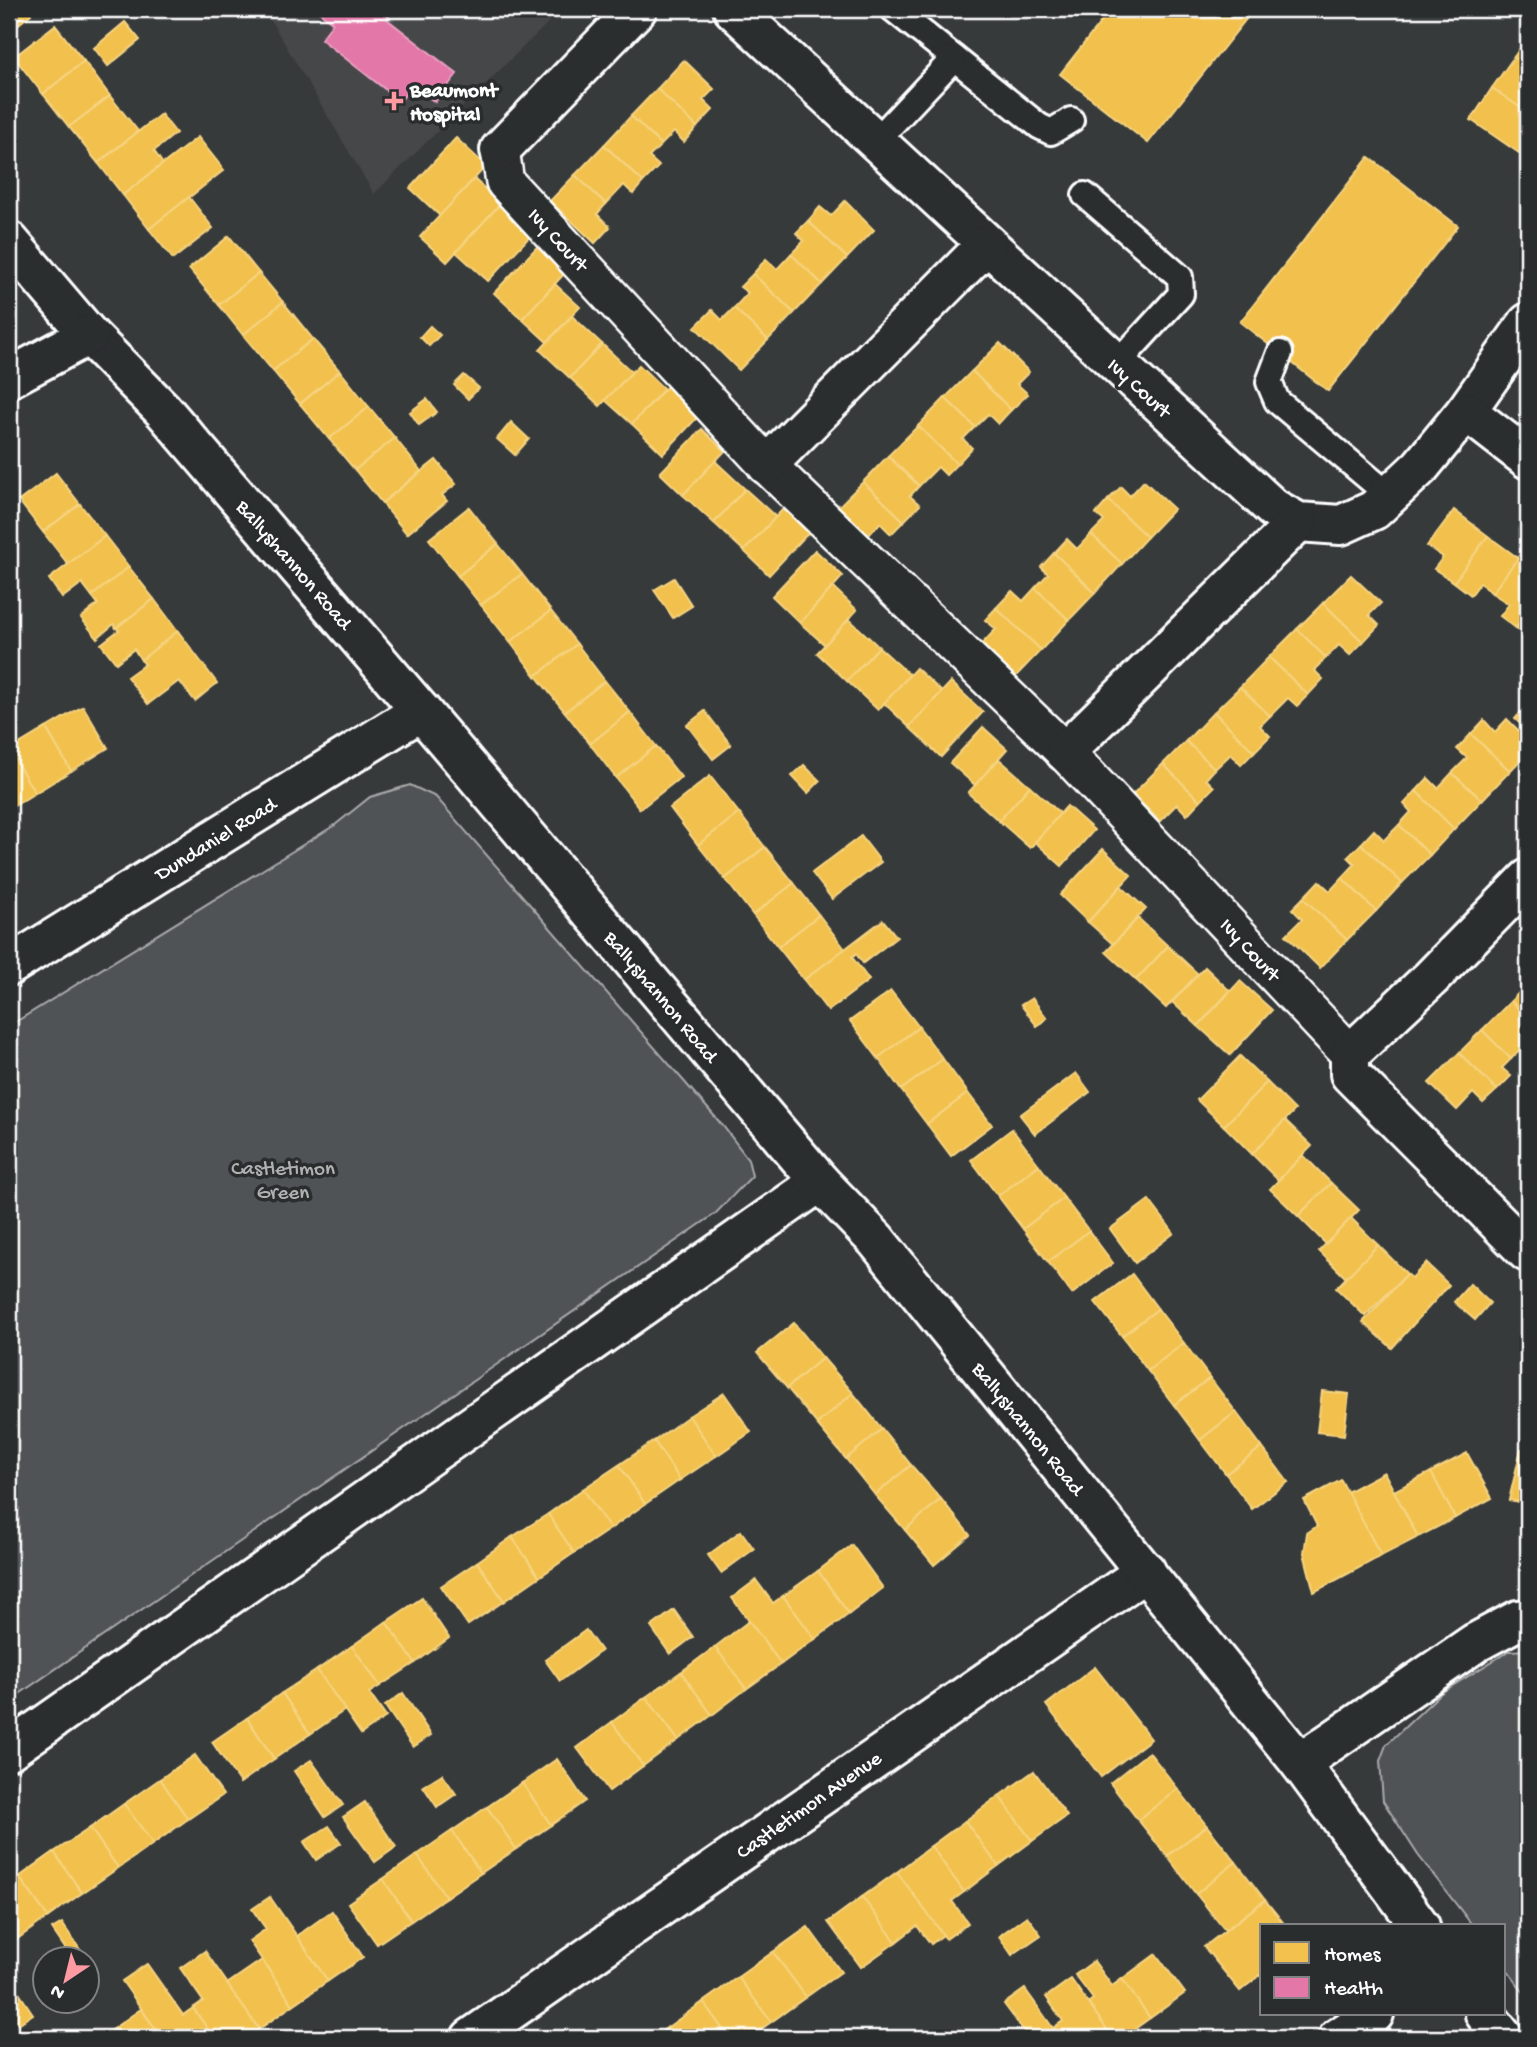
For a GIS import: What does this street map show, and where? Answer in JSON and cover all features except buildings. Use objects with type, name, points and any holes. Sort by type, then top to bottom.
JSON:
[{"type":"street","name":"Ivy Court","points":[[637,9],[500,150],[505,182],[767,465],[1065,752],[1350,1054],[1350,1074],[1527,1252]]},
{"type":"street","name":"Ivy Court","points":[[733,9],[1273,508],[1298,522],[1341,525],[1374,510],[1420,467],[1466,411],[1528,323]]},
{"type":"street","name":"Ballyshannon Road","points":[[9,241],[89,335],[163,410],[820,1182],[876,1240],[1300,1763],[1419,1924]]},
{"type":"street","points":[[767,465],[987,244]]},
{"type":"street","points":[[9,378],[89,335]]},
{"type":"street","points":[[1466,411],[1528,458]]},
{"type":"street","points":[[1065,752],[1298,522]]},
{"type":"street","name":"Dundaniel Road","points":[[9,966],[421,711]]},
{"type":"street","points":[[1350,1054],[1431,978],[1528,879]]},
{"type":"street","points":[[9,1750],[820,1182]]},
{"type":"street","name":"Castletimon Avenue","points":[[471,2038],[1146,1571]]},
{"type":"street","points":[[1300,1763],[1475,1643],[1518,1620],[1528,1619]]},
{"type":"street","points":[[1338,2038],[1371,2016]]},
{"type":"street","points":[[1487,2016],[1504,2038]]},
{"type":"lane","points":[[893,9],[1039,126],[1051,132],[1071,120]]},
{"type":"lane","points":[[876,141],[954,58]]},
{"type":"lane","points":[[1085,195],[1180,277],[1181,295],[1116,365]]},
{"type":"lane","points":[[1280,353],[1269,382],[1277,401],[1390,496]]},
{"type":"shaded area","name":"Beaumont Hospital","points":[[264,9],[562,9],[374,194]]},
{"type":"green space","name":"Castletimon Green","points":[[410,785],[436,797],[723,1126],[748,1159],[752,1176],[715,1214],[9,1701],[9,1026],[335,825],[370,797]]},
{"type":"green space","points":[[1528,1650],[1528,1998],[1506,1969],[1506,1924],[1471,1924],[1418,1855],[1383,1801],[1380,1761],[1386,1745],[1441,1693],[1509,1651]]},
{"type":"place","name":"Beaumont Hospital","points":[[394,101]]}]
